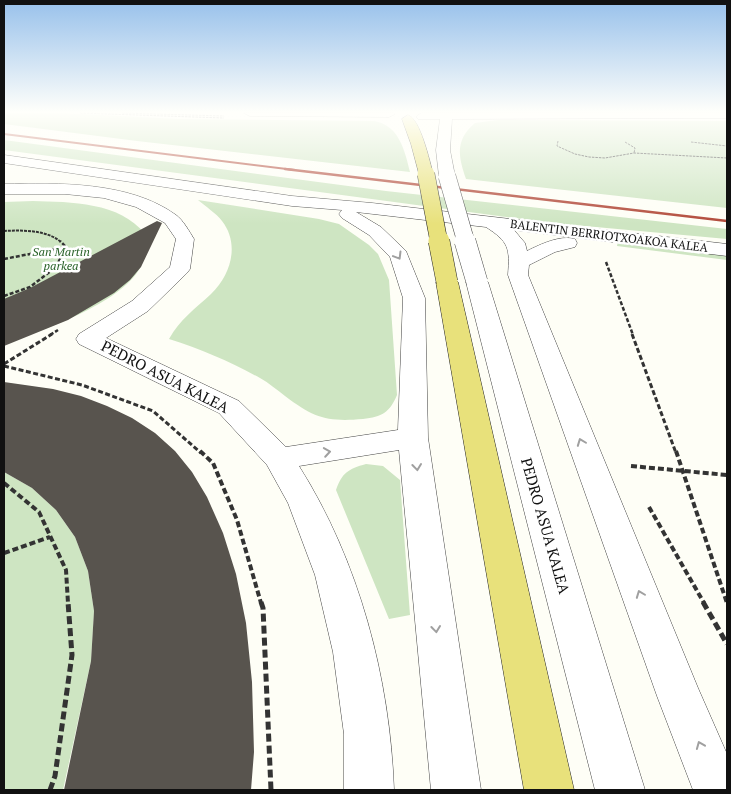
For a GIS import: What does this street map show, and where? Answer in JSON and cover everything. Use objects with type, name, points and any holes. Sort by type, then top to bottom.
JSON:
[{"type":"main road","name":"PEDRO ASUA KALEA","points":[[420,150],[462,282],[549,790]]},
{"type":"street","name":"PEDRO ASUA KALEA","points":[[443,150],[462,282],[620,790]]},
{"type":"street","points":[[4,159],[292,201],[372,208],[507,240]]},
{"type":"street","name":"PEDRO ASUA KALEA","points":[[4,190],[65,189],[105,192],[142,203],[171,219],[185,239],[180,269],[140,306],[88,339],[229,407],[278,460],[304,503],[334,575],[356,661],[367,734],[369,790]]},
{"type":"street","points":[[292,201],[348,214],[548,248],[568,243]]},
{"type":"street","points":[[348,214],[375,232],[399,255],[414,298],[413,438],[456,790]]},
{"type":"street","points":[[507,240],[563,397],[679,696],[718,790]]},
{"type":"street","name":"BALENTIN BERRIOTXOAKOA KALEA","points":[[507,240],[568,243],[727,263]]},
{"type":"street","name":"BALENTIN BERRIOTXOAKOA KALEA","points":[[507,240],[727,250]]},
{"type":"street","points":[[278,460],[413,438]]},
{"type":"path","points":[[566,150],[575,154],[605,158],[634,153],[727,158]]},
{"type":"path","points":[[4,231],[18,230],[53,235],[66,247]]},
{"type":"path","points":[[4,259],[66,247]]},
{"type":"path","points":[[4,296],[30,287],[56,268],[66,247]]},
{"type":"path","points":[[614,261],[605,260],[683,471],[727,603]]},
{"type":"path","points":[[4,365],[60,328]]},
{"type":"path","points":[[4,365],[82,385],[153,411],[213,463],[237,520],[262,608],[271,790]]},
{"type":"path","points":[[630,474],[625,465],[727,475]]},
{"type":"path","points":[[4,483],[39,512],[66,570],[72,655],[55,776],[50,790]]},
{"type":"path","points":[[645,499],[727,644]]},
{"type":"path","points":[[4,553],[50,537]]},
{"type":"green space","points":[[4,150],[79,150],[386,191],[727,229],[727,239],[552,223]]},
{"type":"green space","points":[[217,150],[404,150],[410,172]]},
{"type":"green space","points":[[460,150],[727,150],[727,208],[466,179]]},
{"type":"green space","points":[[198,200],[319,219],[339,224],[369,245],[378,254],[389,280],[397,395],[388,410],[375,417],[363,419],[340,420],[321,417],[304,409],[267,382],[249,372],[227,361],[169,339],[183,320],[218,286],[224,278],[231,259],[231,239],[228,230],[220,218]]},
{"type":"green space","name":"San Martin parkea","points":[[4,202],[79,203],[122,215],[135,223],[145,234],[143,261],[130,281],[116,293],[98,304],[58,324],[4,344]]},
{"type":"green space","points":[[618,241],[727,254],[727,260],[617,246]]},
{"type":"green space","points":[[366,464],[383,466],[400,480],[410,615],[389,619],[336,490],[347,472]]},
{"type":"green space","points":[[4,472],[32,488],[56,510],[75,537],[88,571],[94,611],[91,661],[63,790],[4,790]]},
{"type":"building","points":[[157,221],[162,223],[141,267],[130,280],[114,293],[68,320],[4,346],[4,299],[30,288]]},
{"type":"building","points":[[4,382],[53,389],[81,396],[107,406],[132,418],[155,433],[175,451],[192,472],[207,497],[223,533],[236,574],[246,623],[252,682],[254,752],[251,790],[64,790],[91,661],[94,611],[88,571],[75,537],[56,510],[32,488],[4,472]]},
{"type":"railway","points":[[134,150],[295,170]]},
{"type":"railway","points":[[285,169],[727,221]]}]
